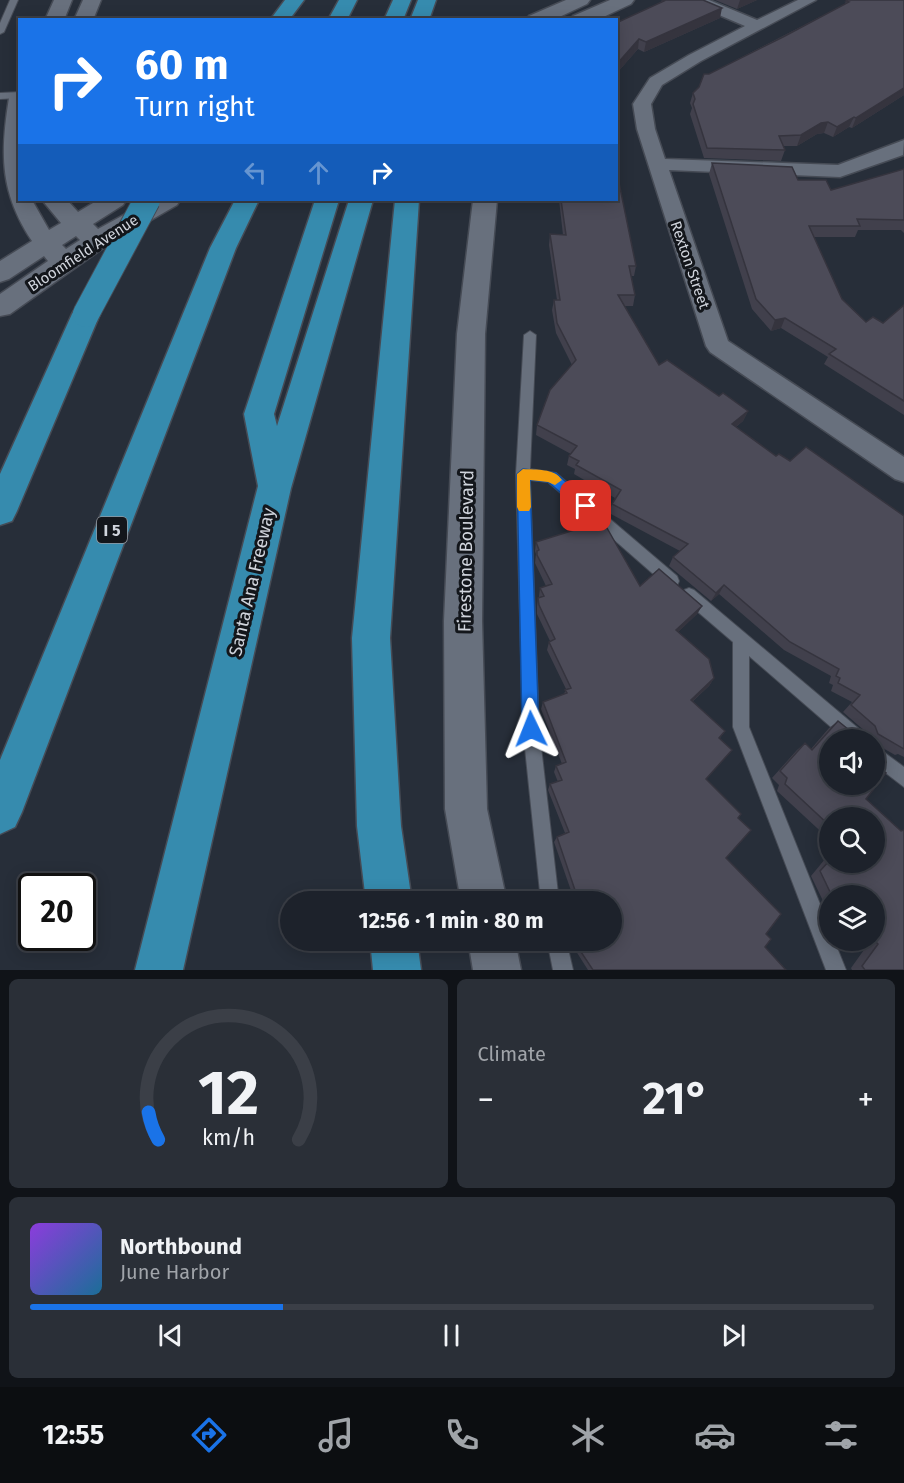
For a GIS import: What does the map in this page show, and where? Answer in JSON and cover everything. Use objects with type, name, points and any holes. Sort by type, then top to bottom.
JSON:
[{"type":"highway","points":[[281,18],[295,0]]},
{"type":"highway","points":[[338,18],[348,0]]},
{"type":"highway","points":[[394,18],[402,0]]},
{"type":"highway","points":[[420,18],[427,0]]},
{"type":"highway","points":[[0,511],[86,314],[146,201]]},
{"type":"highway","name":"I 5","points":[[0,812],[223,248],[246,201]]},
{"type":"highway","points":[[387,891],[379,826],[371,638],[407,201]]},
{"type":"highway","points":[[274,488],[259,414],[324,208]]},
{"type":"highway","name":"Santa Ana Freeway","points":[[159,970],[274,488],[358,211]]},
{"type":"highway","points":[[394,951],[397,970]]},
{"type":"street","points":[[55,18],[63,0]]},
{"type":"street","points":[[84,18],[92,0]]},
{"type":"street","points":[[540,18],[581,0]]},
{"type":"street","points":[[584,18],[625,0]]},
{"type":"street","points":[[696,0],[757,26]]},
{"type":"street","name":"Rexton Street","points":[[809,0],[656,82],[642,104],[646,129],[717,346],[904,471]]},
{"type":"street","points":[[18,101],[3,145],[2,172],[9,194],[44,243],[65,263]]},
{"type":"street","points":[[657,164],[840,171],[896,152],[904,146]]},
{"type":"street","points":[[55,201],[76,223],[97,240]]},
{"type":"street","name":"Bloomfield Avenue","points":[[0,273],[112,201]]},
{"type":"street","name":"Bloomfield Avenue","points":[[0,307],[97,240],[166,201]]},
{"type":"street","name":"Firestone Boulevard","points":[[482,891],[466,809],[463,621],[471,334],[485,201]]},
{"type":"street","points":[[493,951],[497,970]]},
{"type":"lane","points":[[0,32],[14,0]]},
{"type":"lane","points":[[0,96],[18,97]]},
{"type":"lane","points":[[530,335],[523,474],[531,729],[549,891]]},
{"type":"lane","points":[[523,474],[551,477],[846,729]]},
{"type":"lane","points":[[741,639],[741,727],[836,970]]},
{"type":"lane","points":[[885,762],[904,778]]},
{"type":"lane","points":[[558,951],[562,970]]},
{"type":"building","points":[[662,0],[703,0],[722,8],[646,42],[639,39],[618,63],[618,22],[664,1]]},
{"type":"building","points":[[904,0],[904,88],[837,127],[828,122],[821,123],[801,135],[779,136],[785,150],[707,148],[693,104],[695,99],[693,93],[699,87],[704,74],[709,74],[783,37],[849,2],[846,1]]},
{"type":"building","points":[[712,163],[792,167],[798,180],[826,180],[831,190],[904,169],[904,220],[857,219],[860,226],[809,226],[842,299],[866,322],[873,317],[883,323],[904,305],[904,401],[829,354],[836,349],[785,318],[775,320],[756,299]]},
{"type":"building","points":[[618,178],[636,266],[629,266],[635,295],[618,295],[659,365],[667,360],[719,396],[723,393],[748,411],[732,424],[776,456],[779,454],[790,461],[806,447],[904,516],[904,749],[885,738],[885,729],[876,729],[851,705],[860,695],[838,683],[840,678],[836,676],[839,669],[790,642],[724,585],[716,593],[673,557],[688,544],[612,504],[621,490],[576,465],[579,461],[569,456],[577,446],[537,425],[550,390],[576,360],[557,323],[554,300],[560,300],[550,234],[566,235],[561,201],[618,201]]},
{"type":"building","points":[[603,521],[640,586],[659,569],[702,606],[676,630],[709,659],[714,678],[691,700],[725,731],[719,738],[732,750],[706,779],[741,814],[738,818],[751,830],[726,858],[781,914],[766,934],[771,939],[765,947],[786,970],[593,970],[580,951],[622,951],[622,891],[575,891],[557,837],[569,832],[550,784],[562,780],[556,766],[566,762],[543,702],[567,693],[565,690],[571,688],[549,642],[555,639],[539,605],[538,598],[544,596],[540,588],[552,584],[537,555],[539,550],[536,542]]},
{"type":"building","points":[[838,721],[848,729],[831,729]]},
{"type":"building","points":[[819,742],[819,795],[869,795],[866,799],[875,807],[819,807],[819,816],[785,784],[787,778],[780,771],[805,743],[812,750]]},
{"type":"building","points":[[885,816],[901,831],[904,830],[904,970],[865,970],[862,966],[873,951],[885,951],[885,885],[827,885],[821,873],[885,873]]},
{"type":"slow traffic","points":[[524,507],[523,474],[551,477],[555,480]]},
{"type":"route","points":[[531,729],[523,474],[551,477],[586,506]]}]
